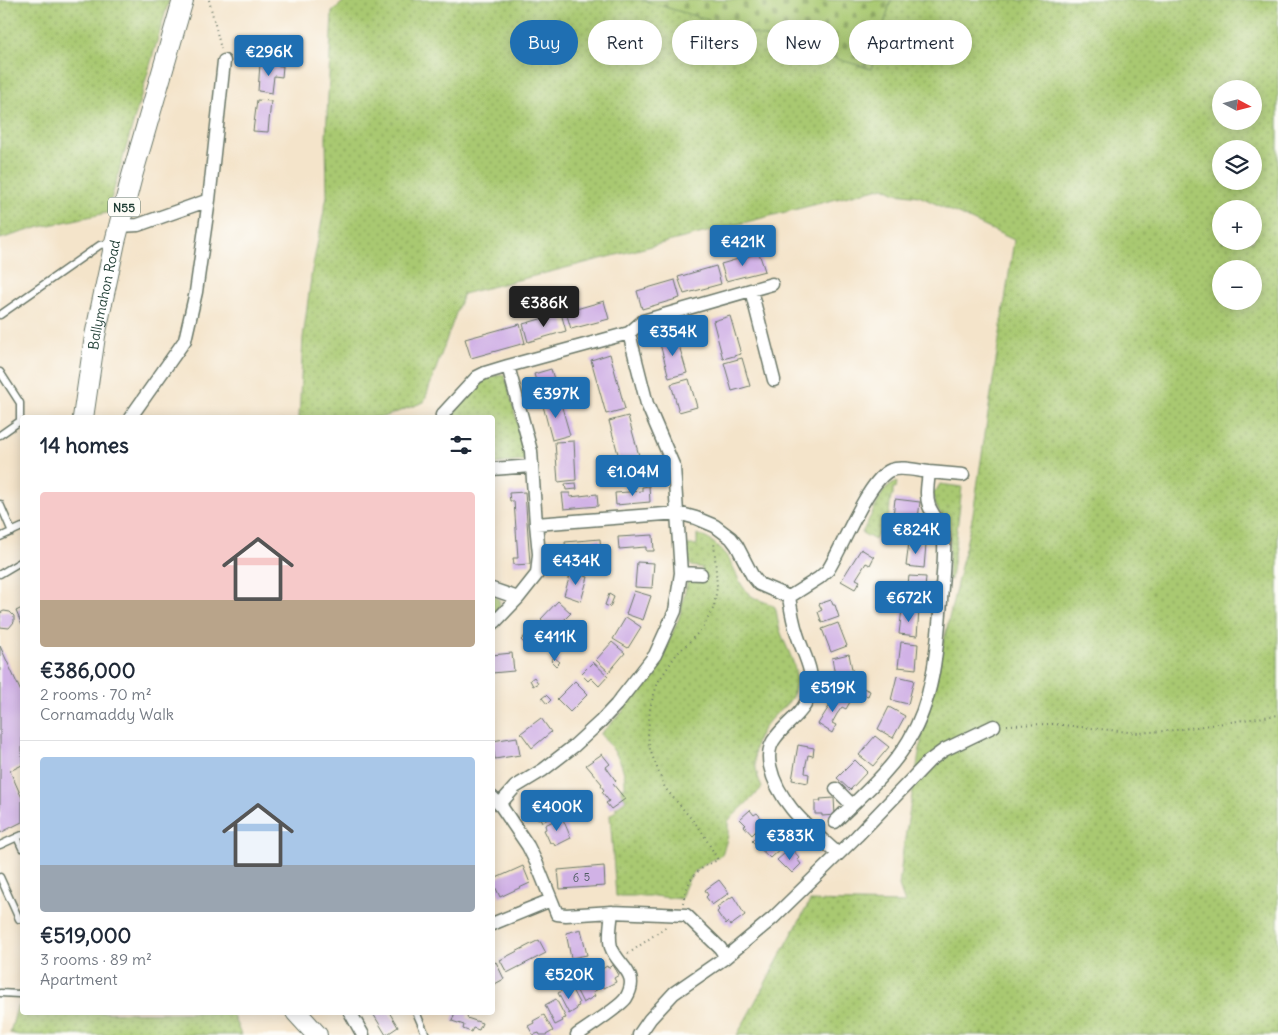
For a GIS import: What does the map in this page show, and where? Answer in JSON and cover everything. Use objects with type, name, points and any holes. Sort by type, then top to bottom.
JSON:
[{"type":"main road","name":"Ballymahon Road","points":[[83,415],[95,336],[117,234],[183,0]]},
{"type":"main road","points":[[299,1015],[317,1035]]},
{"type":"street","points":[[132,415],[185,340],[196,292],[224,61]]},
{"type":"street","points":[[117,234],[138,224],[208,200]]},
{"type":"street","points":[[441,413],[478,377],[485,373],[629,333],[643,321],[772,284]]},
{"type":"street","points":[[751,290],[774,380]]},
{"type":"street","points":[[629,333],[647,404],[674,467],[681,573],[678,600],[671,622],[655,655],[634,684],[588,734],[543,770],[496,801],[521,834],[536,862],[557,914],[612,912],[686,915],[720,948],[726,957]]},
{"type":"street","points":[[495,622],[538,574],[529,440],[508,366]]},
{"type":"street","points":[[495,469],[532,466]]},
{"type":"street","points":[[789,597],[820,578],[828,570],[877,480],[881,477],[895,469],[963,475]]},
{"type":"street","points":[[835,822],[898,758],[917,727],[928,695],[939,627],[944,549],[943,528],[932,512],[928,501],[929,472]]},
{"type":"street","points":[[536,524],[678,513],[704,521],[724,532],[737,546],[752,575],[759,584],[789,597]]},
{"type":"street","points":[[681,573],[701,574]]},
{"type":"street","points":[[495,590],[518,598]]},
{"type":"street","points":[[789,597],[792,617],[811,671],[811,686],[805,706],[773,741],[769,754],[770,768],[779,793],[787,804],[838,854]]},
{"type":"street","points":[[639,1035],[650,1018],[674,993],[726,957],[773,918],[929,761],[944,750],[994,726]]},
{"type":"street","points":[[836,789],[852,805]]},
{"type":"street","points":[[495,923],[551,900]]},
{"type":"street","points":[[577,1035],[626,999],[631,984],[629,971],[619,961],[611,946],[612,912]]},
{"type":"street","points":[[352,1015],[363,1035]]},
{"type":"lane","points":[[0,315],[117,234]]},
{"type":"lane","points":[[0,372],[20,403],[20,421],[0,436]]},
{"type":"lane","points":[[0,504],[12,532]]},
{"type":"lane","points":[[0,538],[20,528]]},
{"type":"lane","points":[[0,574],[20,562]]},
{"type":"lane","points":[[0,845],[20,836]]},
{"type":"lane","points":[[0,877],[19,919]]},
{"type":"lane","points":[[0,993],[20,993]]},
{"type":"lane","points":[[417,1015],[426,1035]]},
{"type":"path","points":[[210,0],[224,61]]},
{"type":"path","points":[[619,961],[679,918],[690,880],[704,866],[718,860],[701,830],[665,788],[650,750],[648,720],[653,696],[664,672],[676,655],[702,629],[714,607],[716,587],[714,541]]},
{"type":"path","points":[[994,726],[1053,724],[1138,733],[1176,730],[1278,715]]},
{"type":"green space","points":[[0,0],[169,0],[107,213],[40,227],[0,239]]},
{"type":"green space","points":[[345,0],[642,0],[708,20],[672,20],[672,65],[757,65],[757,35],[767,38],[767,65],[839,65],[839,59],[849,62],[849,65],[858,65],[871,69],[872,65],[972,65],[972,20],[885,20],[891,0],[1278,0],[1278,1035],[737,1035],[810,901],[905,903],[899,886],[903,850],[922,736],[973,514],[1014,240],[919,196],[896,193],[884,187],[463,294],[424,402],[389,415],[299,415],[303,338],[312,270],[327,196],[326,138],[332,12]]},
{"type":"green space","points":[[642,0],[891,0],[885,20],[849,20],[849,62],[839,59],[839,20],[767,20],[767,38],[757,35],[757,20],[708,20]]},
{"type":"green space","points":[[858,65],[872,65],[871,69]]},
{"type":"green space","points":[[501,374],[505,376],[526,455],[523,461],[495,464],[495,415],[451,415],[483,379]]},
{"type":"green space","points":[[897,481],[896,488],[893,488],[893,495],[891,496],[889,514],[875,540],[862,533],[884,490]]},
{"type":"green space","points":[[940,484],[962,487],[951,580],[948,579],[949,527],[935,505],[933,491],[936,491]]},
{"type":"green space","points":[[697,534],[708,539],[722,551],[748,593],[754,598],[775,607],[780,630],[796,673],[795,688],[789,702],[769,721],[758,738],[754,756],[762,788],[728,821],[728,836],[722,855],[695,871],[687,882],[681,899],[654,896],[616,896],[610,815],[617,810],[615,808],[626,800],[621,792],[621,788],[625,788],[625,780],[618,758],[600,734],[624,710],[621,707],[650,673],[666,647],[679,618],[687,583],[703,568],[691,566],[688,561],[687,545],[697,545]]},
{"type":"green space","points":[[495,596],[499,600],[500,608],[495,615]]},
{"type":"green space","points":[[20,1006],[20,1015],[233,1015],[241,1035],[19,1035],[10,1033],[17,1007]]},
{"type":"building","points":[[260,64],[283,66],[282,77],[274,76],[272,93],[258,91]]},
{"type":"building","points":[[257,100],[271,101],[268,132],[253,131]]},
{"type":"building","points":[[759,253],[765,271],[726,281],[721,264]]},
{"type":"building","points":[[716,266],[721,284],[684,294],[678,277]]},
{"type":"building","points":[[675,280],[680,298],[642,309],[637,291]]},
{"type":"building","points":[[604,301],[609,319],[571,329],[566,312]]},
{"type":"building","points":[[561,313],[566,331],[528,342],[523,324]]},
{"type":"building","points":[[730,316],[741,354],[723,359],[713,321]]},
{"type":"building","points":[[520,324],[525,343],[471,358],[465,339]]},
{"type":"building","points":[[676,335],[687,373],[669,378],[659,340]]},
{"type":"building","points":[[610,354],[625,409],[606,414],[591,360]]},
{"type":"building","points":[[742,358],[750,386],[732,391],[724,363]]},
{"type":"building","points":[[551,369],[558,393],[541,398],[534,374]]},
{"type":"building","points":[[689,379],[697,407],[679,412],[671,384]]},
{"type":"building","points":[[559,397],[570,435],[552,440],[542,402]]},
{"type":"building","points":[[628,416],[643,470],[624,476],[609,421]]},
{"type":"building","points":[[574,441],[576,480],[558,482],[555,442]]},
{"type":"building","points":[[576,483],[577,489],[566,490],[565,484]]},
{"type":"building","points":[[649,486],[650,502],[616,505],[615,493],[642,491],[642,487]]},
{"type":"building","points":[[525,492],[530,564],[514,565],[513,558],[518,558],[514,501],[510,501],[509,493]]},
{"type":"building","points":[[562,493],[570,493],[570,497],[597,494],[598,506],[564,509]]},
{"type":"building","points":[[895,499],[920,502],[918,519],[893,516]]},
{"type":"building","points":[[653,535],[654,551],[646,551],[646,547],[619,549],[618,537]]},
{"type":"building","points":[[600,539],[601,551],[574,553],[574,557],[567,558],[565,542]]},
{"type":"building","points":[[909,542],[926,544],[924,568],[906,566]]},
{"type":"building","points":[[861,549],[874,557],[870,565],[866,563],[856,579],[860,581],[855,589],[841,581]]},
{"type":"building","points":[[601,553],[609,553],[609,558],[602,559]]},
{"type":"building","points":[[637,562],[654,563],[652,588],[635,587]]},
{"type":"building","points":[[571,572],[588,577],[581,601],[564,595]]},
{"type":"building","points":[[909,576],[926,577],[924,602],[906,600]]},
{"type":"building","points":[[634,591],[651,596],[643,620],[626,614]]},
{"type":"building","points":[[609,594],[614,597],[610,607],[605,605]]},
{"type":"building","points":[[831,600],[839,617],[822,623],[818,612],[822,610],[819,604]]},
{"type":"building","points":[[558,601],[571,613],[553,631],[541,619]]},
{"type":"building","points":[[20,609],[20,620],[16,611]]},
{"type":"building","points":[[902,609],[919,611],[917,636],[899,634]]},
{"type":"building","points":[[4,611],[10,612],[14,616],[14,622],[9,628],[0,627],[0,613]]},
{"type":"building","points":[[626,617],[641,627],[628,648],[613,639]]},
{"type":"building","points":[[538,622],[551,635],[534,653],[521,640]]},
{"type":"building","points":[[838,623],[847,646],[831,652],[822,629]]},
{"type":"building","points":[[579,628],[584,633],[580,637],[575,632]]},
{"type":"building","points":[[570,639],[575,644],[571,648],[566,643]]},
{"type":"building","points":[[612,642],[625,653],[609,672],[596,660]]},
{"type":"building","points":[[901,642],[918,644],[916,669],[898,667]]},
{"type":"building","points":[[0,646],[20,690],[20,766],[10,771],[20,794],[20,823],[0,833]]},
{"type":"building","points":[[512,653],[514,671],[495,673],[495,655]]},
{"type":"building","points":[[849,654],[854,679],[836,682],[832,658]]},
{"type":"building","points":[[554,657],[560,662],[556,666],[551,661]]},
{"type":"building","points":[[593,662],[608,676],[599,686],[591,678],[588,681],[581,674]]},
{"type":"building","points":[[897,676],[914,680],[908,704],[891,700]]},
{"type":"building","points":[[534,677],[538,683],[533,686],[530,680]]},
{"type":"building","points":[[575,681],[588,694],[570,712],[557,699]]},
{"type":"building","points":[[863,688],[870,691],[868,696],[862,694]]},
{"type":"building","points":[[837,694],[850,702],[846,709],[842,707],[837,714],[832,723],[836,725],[832,733],[818,724]]},
{"type":"building","points":[[546,695],[551,700],[547,704],[542,698]]},
{"type":"building","points":[[889,707],[905,716],[893,738],[878,729]]},
{"type":"building","points":[[541,718],[551,732],[532,748],[521,733]]},
{"type":"building","points":[[875,736],[889,747],[873,766],[859,755]]},
{"type":"building","points":[[517,737],[520,755],[495,759],[495,741]]},
{"type":"building","points":[[798,745],[814,748],[813,756],[808,755],[806,764],[805,773],[809,774],[808,783],[792,780]]},
{"type":"building","points":[[602,754],[610,764],[606,767],[616,781],[613,784],[625,799],[611,809],[606,803],[609,801],[602,792],[604,790],[601,786],[602,784],[586,765]]},
{"type":"building","points":[[855,760],[867,772],[850,790],[837,778]]},
{"type":"building","points":[[548,793],[558,814],[542,822],[540,818],[538,819],[531,806],[533,805],[532,802]]},
{"type":"building","points":[[834,798],[835,815],[822,816],[822,814],[815,814],[815,801]]},
{"type":"building","points":[[750,810],[754,815],[757,813],[765,822],[752,835],[740,819]]},
{"type":"building","points":[[562,817],[571,838],[555,846],[553,842],[550,843],[544,830],[546,829],[545,825]]},
{"type":"building","points":[[765,828],[783,846],[770,858],[752,841]]},
{"type":"building","points":[[791,848],[799,857],[797,859],[801,864],[792,873],[777,860]]},
{"type":"building","points":[[523,866],[530,883],[500,897],[495,886],[495,879]]},
{"type":"building","points":[[604,866],[605,886],[560,889],[558,870]]},
{"type":"building","points":[[719,880],[729,893],[712,905],[706,897],[708,895],[705,890]]},
{"type":"building","points":[[733,896],[745,915],[730,926],[728,922],[726,924],[721,918],[717,912],[719,910],[717,907]]},
{"type":"building","points":[[581,929],[587,955],[571,958],[566,933]]},
{"type":"building","points":[[539,940],[546,953],[507,973],[500,960]]},
{"type":"building","points":[[495,962],[504,979],[495,984]]},
{"type":"building","points":[[613,965],[619,975],[614,978],[616,982],[604,988],[595,973],[607,966],[608,968]]},
{"type":"building","points":[[592,979],[598,989],[593,992],[595,996],[583,1003],[575,987]]},
{"type":"building","points":[[570,986],[579,1006],[569,1014],[558,993]]},
{"type":"building","points":[[556,999],[566,1018],[555,1025],[545,1005]]},
{"type":"building","points":[[374,1015],[391,1015],[398,1027],[386,1035]]},
{"type":"building","points":[[454,1015],[468,1015],[467,1018],[482,1023],[479,1030],[473,1028],[471,1032],[463,1029],[464,1025],[452,1021]]},
{"type":"building","points":[[544,1015],[553,1031],[546,1035],[540,1035],[539,1033],[533,1035],[528,1026]]}]
